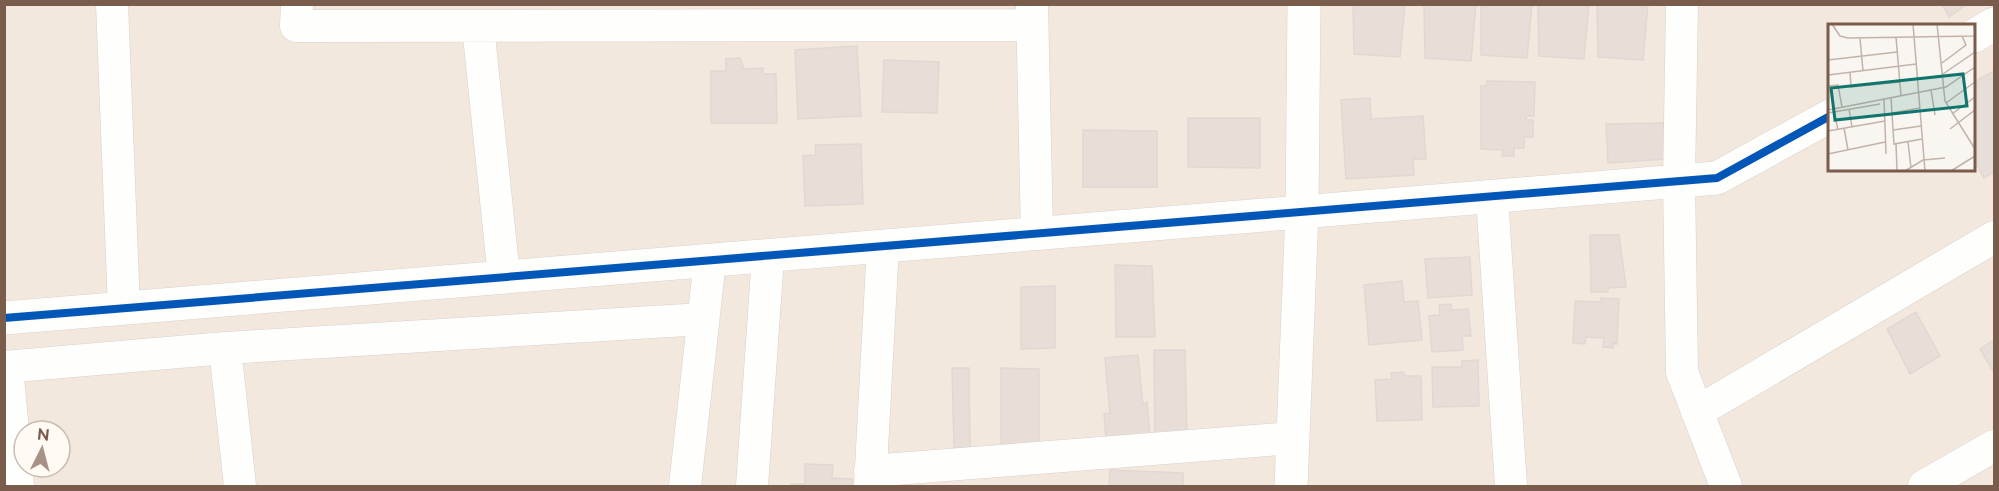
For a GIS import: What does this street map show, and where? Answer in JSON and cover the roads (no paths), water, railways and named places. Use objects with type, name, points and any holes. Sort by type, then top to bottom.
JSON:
[{"type":"street","points":[[112,4],[124,308]]},
{"type":"street","points":[[297,4],[296,26],[478,26],[591,15],[950,23],[1032,15],[1037,234]]},
{"type":"street","points":[[1291,486],[1302,212],[1304,4]]},
{"type":"street","points":[[1682,4],[1679,182],[1682,372],[1726,486]]},
{"type":"street","points":[[1975,35],[1995,24]]},
{"type":"street","points":[[478,26],[504,277]]},
{"type":"street","points":[[4,318],[1718,178],[1828,117]]},
{"type":"street","points":[[1492,197],[1511,486]]},
{"type":"street","points":[[1697,412],[1995,237]]},
{"type":"street","points":[[883,246],[870,479],[1293,438]]},
{"type":"street","points":[[752,486],[768,256]]},
{"type":"street","points":[[684,486],[710,261]]},
{"type":"street","points":[[18,486],[6,367],[225,348],[703,319]]},
{"type":"street","points":[[225,348],[240,486]]},
{"type":"street","points":[[1924,486],[1995,446]]}]
